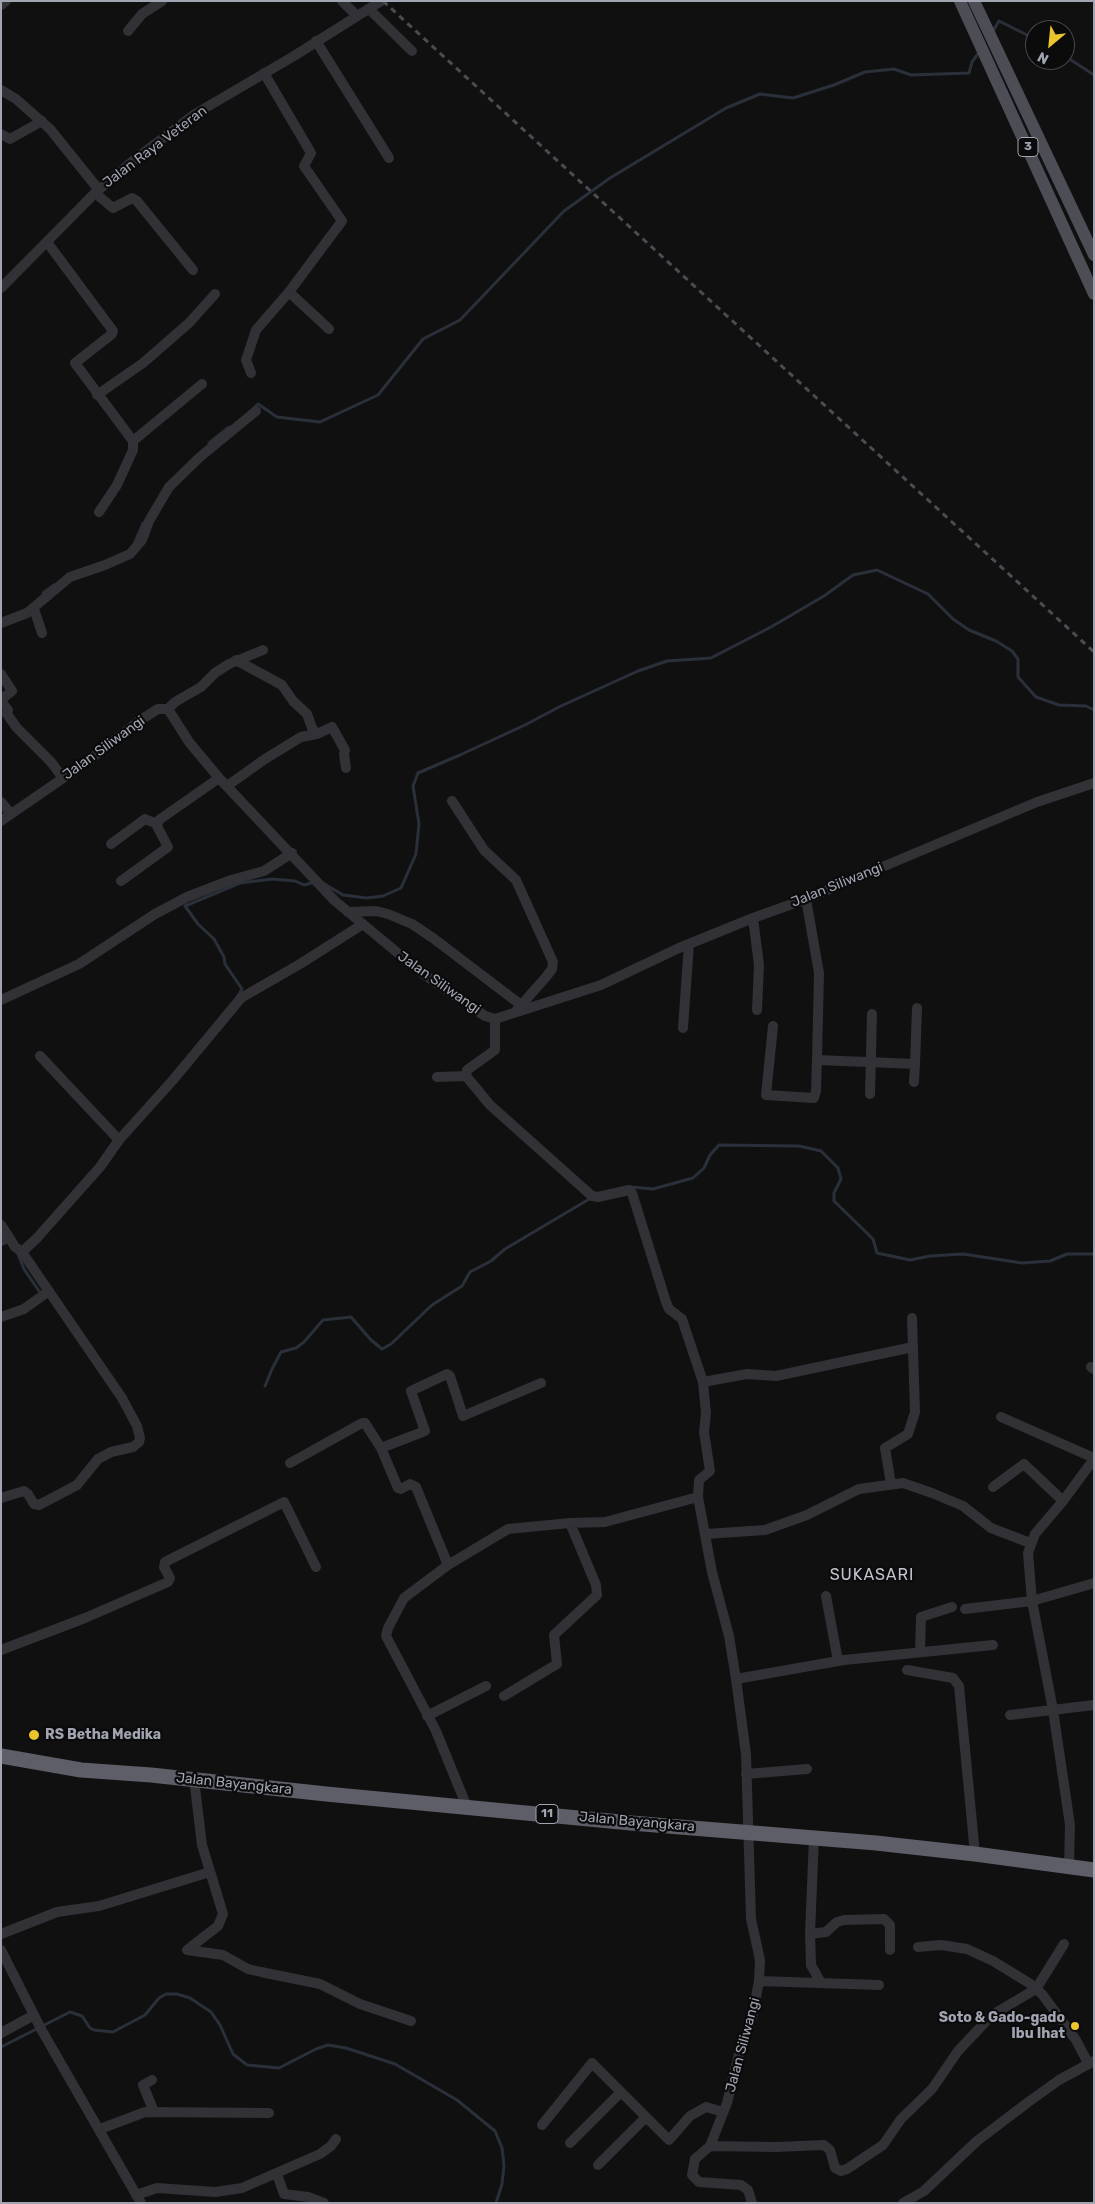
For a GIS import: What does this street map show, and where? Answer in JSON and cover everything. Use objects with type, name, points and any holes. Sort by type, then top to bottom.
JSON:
[{"type":"highway","name":"Jalan Bayangkara","points":[[1,1756],[64,1768],[194,1779],[326,1794],[631,1823],[814,1837],[975,1854],[1094,1870]]},
{"type":"main road","name":"3","points":[[960,1],[1094,294]]},
{"type":"main road","name":"3","points":[[974,1],[1094,255]]},
{"type":"main road","points":[[1028,148],[1041,143]]},
{"type":"street","points":[[1,5],[6,1]]},
{"type":"street","points":[[128,31],[142,14],[162,1]]},
{"type":"street","points":[[342,1],[357,16]]},
{"type":"street","name":"Jalan Raya Veteran","points":[[1,288],[97,191],[194,114],[264,74],[381,1]]},
{"type":"street","points":[[369,8],[412,51]]},
{"type":"street","points":[[316,41],[389,158]]},
{"type":"street","points":[[251,373],[246,360],[256,330],[289,292],[342,221],[304,166],[311,153],[264,74]]},
{"type":"street","points":[[1,90],[16,99],[58,137],[97,191],[113,208],[132,198],[138,201],[193,270]]},
{"type":"street","points":[[1,134],[10,139],[42,121]]},
{"type":"street","points":[[47,242],[113,330],[112,334],[75,363],[133,441],[133,450],[117,485],[99,512]]},
{"type":"street","points":[[289,292],[329,329]]},
{"type":"street","points":[[97,395],[143,364],[188,323],[214,294]]},
{"type":"street","points":[[133,441],[202,384]]},
{"type":"street","points":[[1,623],[34,609],[70,577],[130,554],[142,540],[149,521],[169,487],[200,457],[256,411]]},
{"type":"street","points":[[34,609],[41,630]]},
{"type":"street","points":[[168,709],[178,700],[201,687],[215,673],[236,660],[263,650]]},
{"type":"street","points":[[236,660],[282,685],[293,701],[307,714],[312,728],[317,734]]},
{"type":"street","points":[[1,674],[12,691],[1,700],[8,710],[7,714],[17,728],[51,762],[63,778]]},
{"type":"street","name":"Jalan Siliwangi","points":[[1,820],[63,778],[148,715],[158,709],[168,709],[189,742],[219,778],[316,881],[348,912],[422,973],[471,1006],[495,1019],[518,1008],[572,996],[601,985],[689,944],[806,899],[1037,802],[1094,784]]},
{"type":"street","points":[[227,786],[265,759],[301,738],[317,734],[332,727],[345,750],[346,768]]},
{"type":"street","points":[[157,824],[161,819],[219,778]]},
{"type":"street","points":[[348,912],[376,911],[412,924],[433,938],[518,1008],[546,977],[552,969],[553,962],[516,880],[484,850],[452,801]]},
{"type":"street","points":[[1,802],[11,814]]},
{"type":"street","points":[[111,844],[145,820],[157,824],[168,847],[121,881]]},
{"type":"street","points":[[1,1000],[79,964],[155,914],[187,897],[231,880],[264,871],[292,854]]},
{"type":"street","points":[[773,1026],[766,1095],[814,1098],[816,1092],[818,973],[806,899]]},
{"type":"street","points":[[753,918],[759,965],[757,1010]]},
{"type":"street","points":[[22,1252],[37,1238],[100,1167],[119,1140],[173,1080],[242,998],[363,924]]},
{"type":"street","points":[[683,1028],[689,944]]},
{"type":"street","points":[[914,1082],[917,1008]]},
{"type":"street","points":[[870,1094],[872,1014]]},
{"type":"street","points":[[467,1807],[436,1731],[390,1644],[386,1632],[397,1608],[404,1598],[448,1564],[508,1529],[570,1523],[605,1522],[698,1497],[699,1480],[710,1471],[704,1432],[706,1413],[703,1382],[682,1319],[669,1309],[666,1302],[633,1194],[628,1190],[598,1197],[592,1196],[495,1110],[466,1076],[467,1070],[495,1050],[495,1019]]},
{"type":"street","points":[[40,1056],[119,1140]]},
{"type":"street","points":[[817,1060],[915,1064]]},
{"type":"street","points":[[436,1077],[466,1076]]},
{"type":"street","points":[[1,1225],[5,1239],[22,1252],[122,1398],[137,1426],[140,1438],[139,1442],[133,1447],[110,1452],[98,1459],[77,1485],[39,1505],[34,1504],[24,1491],[1,1498]]},
{"type":"street","points":[[1,1317],[24,1309],[49,1291]]},
{"type":"street","points":[[891,1484],[885,1448],[908,1434],[915,1412],[912,1318]]},
{"type":"street","points":[[703,1382],[747,1374],[776,1376],[913,1347]]},
{"type":"street","points":[[381,1448],[425,1431],[411,1391],[447,1374],[450,1376],[463,1416],[541,1383]]},
{"type":"street","points":[[1001,1417],[1094,1458],[1063,1501],[1035,1534],[1030,1543],[1028,1560],[1032,1601],[1053,1710],[1070,1826],[1069,1866]]},
{"type":"street","points":[[290,1463],[362,1423],[366,1424],[381,1448],[398,1488],[401,1489],[410,1484],[416,1487],[448,1564]]},
{"type":"street","points":[[993,1487],[1024,1464],[1063,1501]]},
{"type":"street","points":[[706,1534],[765,1530],[807,1515],[859,1489],[903,1483],[932,1492],[963,1506],[997,1531],[1030,1543]]},
{"type":"street","name":"Jalan Siliwangi","points":[[698,1497],[712,1572],[729,1636],[736,1679],[746,1754],[751,1919],[760,1960],[759,1981],[752,2018],[723,2112],[710,2146],[695,2159],[692,2168],[693,2177],[697,2181],[742,2185],[748,2190],[752,2203]]},
{"type":"street","points":[[1,1650],[85,1618],[168,1582],[170,1578],[164,1567],[165,1562],[284,1502],[316,1567]]},
{"type":"street","points":[[504,1696],[557,1664],[554,1635],[597,1595],[596,1585],[570,1523]]},
{"type":"street","points":[[965,1609],[1032,1601],[1094,1583]]},
{"type":"street","points":[[826,1596],[838,1661]]},
{"type":"street","points":[[920,1652],[921,1617],[952,1607]]},
{"type":"street","points":[[736,1679],[838,1661],[993,1645]]},
{"type":"street","points":[[907,1670],[953,1678],[959,1686],[975,1854]]},
{"type":"street","points":[[427,1716],[486,1686]]},
{"type":"street","points":[[1010,1715],[1094,1705]]},
{"type":"street","points":[[746,1774],[807,1768]]},
{"type":"street","points":[[194,1779],[202,1845],[223,1914],[218,1926],[187,1950],[223,1955],[248,1969],[320,1984],[360,2004],[410,2021]]},
{"type":"street","points":[[814,1837],[810,1934],[811,1965],[821,1983]]},
{"type":"street","points":[[1,1934],[57,1912],[99,1906],[210,1872]]},
{"type":"street","points":[[810,1934],[826,1932],[838,1922],[844,1920],[884,1920],[890,1923],[890,1950]]},
{"type":"street","points":[[710,2146],[776,2148],[824,2145],[830,2150],[835,2168],[847,2169],[883,2145],[901,2119],[932,2089],[958,2051],[992,2015],[1036,1989],[1064,1944]]},
{"type":"street","points":[[903,2203],[924,2191],[977,2141],[1027,2103],[1059,2080],[1091,2062],[1036,1989],[993,1961],[968,1950],[940,1945],[918,1947]]},
{"type":"street","points":[[1,1950],[34,2015],[138,2199],[157,2188],[200,2192],[242,2188],[320,2154],[331,2146],[336,2139]]},
{"type":"street","points":[[759,1981],[879,1985]]},
{"type":"street","points":[[1,2033],[34,2015]]},
{"type":"street","points":[[542,2125],[592,2063],[669,2140],[690,2116],[706,2107],[723,2112]]},
{"type":"street","points":[[152,2080],[143,2085],[154,2112]]},
{"type":"street","points":[[570,2143],[621,2092]]},
{"type":"street","points":[[100,2129],[129,2116],[154,2112],[269,2113]]},
{"type":"street","points":[[598,2165],[646,2117]]},
{"type":"street","points":[[277,2174],[284,2194],[308,2196],[324,2203]]},
{"type":"waterway","points":[[993,31],[999,21],[1025,34]]},
{"type":"waterway","points":[[254,408],[258,404],[277,417],[320,422],[378,395],[423,339],[460,320],[564,211],[610,178],[726,108],[760,94],[793,98],[834,85],[865,72],[894,69],[911,75],[969,73],[972,62],[980,51]]},
{"type":"waterway","points":[[1075,63],[1094,75]]},
{"type":"waterway","points":[[209,443],[229,427]]},
{"type":"waterway","points":[[135,542],[143,523]]},
{"type":"waterway","points":[[323,883],[343,895],[367,898],[383,896],[401,888],[416,854],[419,824],[413,786],[418,773],[638,671],[667,661],[711,658],[771,627],[824,596],[853,575],[877,570],[928,594],[953,619],[969,630],[996,641],[1012,651],[1018,659],[1018,677],[1036,697],[1059,705],[1086,706],[1094,710]]},
{"type":"waterway","points":[[43,593],[54,585]]},
{"type":"waterway","points":[[238,996],[242,989],[225,964],[224,957],[214,939],[198,924],[185,906],[240,883],[272,879],[295,881],[304,885],[315,882]]},
{"type":"waterway","points":[[631,1187],[653,1189],[693,1178],[704,1168],[710,1155],[719,1145],[799,1146],[821,1151],[838,1168],[841,1179],[834,1193],[834,1201],[873,1239],[877,1253],[910,1260],[930,1256],[963,1254],[1022,1263],[1050,1261],[1067,1254],[1094,1254]]},
{"type":"waterway","points":[[265,1386],[281,1352],[296,1348],[304,1342],[323,1320],[351,1317],[371,1340],[382,1349],[391,1344],[432,1305],[462,1286],[470,1272],[491,1261],[505,1249],[591,1198]]},
{"type":"waterway","points":[[18,1254],[24,1269],[41,1294]]},
{"type":"waterway","points":[[1,2047],[70,2012],[82,2016],[90,2028],[94,2030],[113,2032],[145,2015],[159,1998],[166,1994],[177,1994],[190,1998],[211,2012],[220,2025],[233,2054],[247,2065],[279,2068],[328,2045],[346,2048],[395,2064],[457,2100],[495,2131],[502,2148],[504,2165],[502,2184],[496,2203]]},
{"type":"railway","points":[[383,1],[1094,652]]},
{"type":"place","name":"RS Betha Medika","points":[[34,1735]]},
{"type":"place","name":"Soto & Gado-gado Ibu Ihat","points":[[1075,2026]]},
{"type":"district","name":"SUKASARI","points":[[872,1575]]}]
